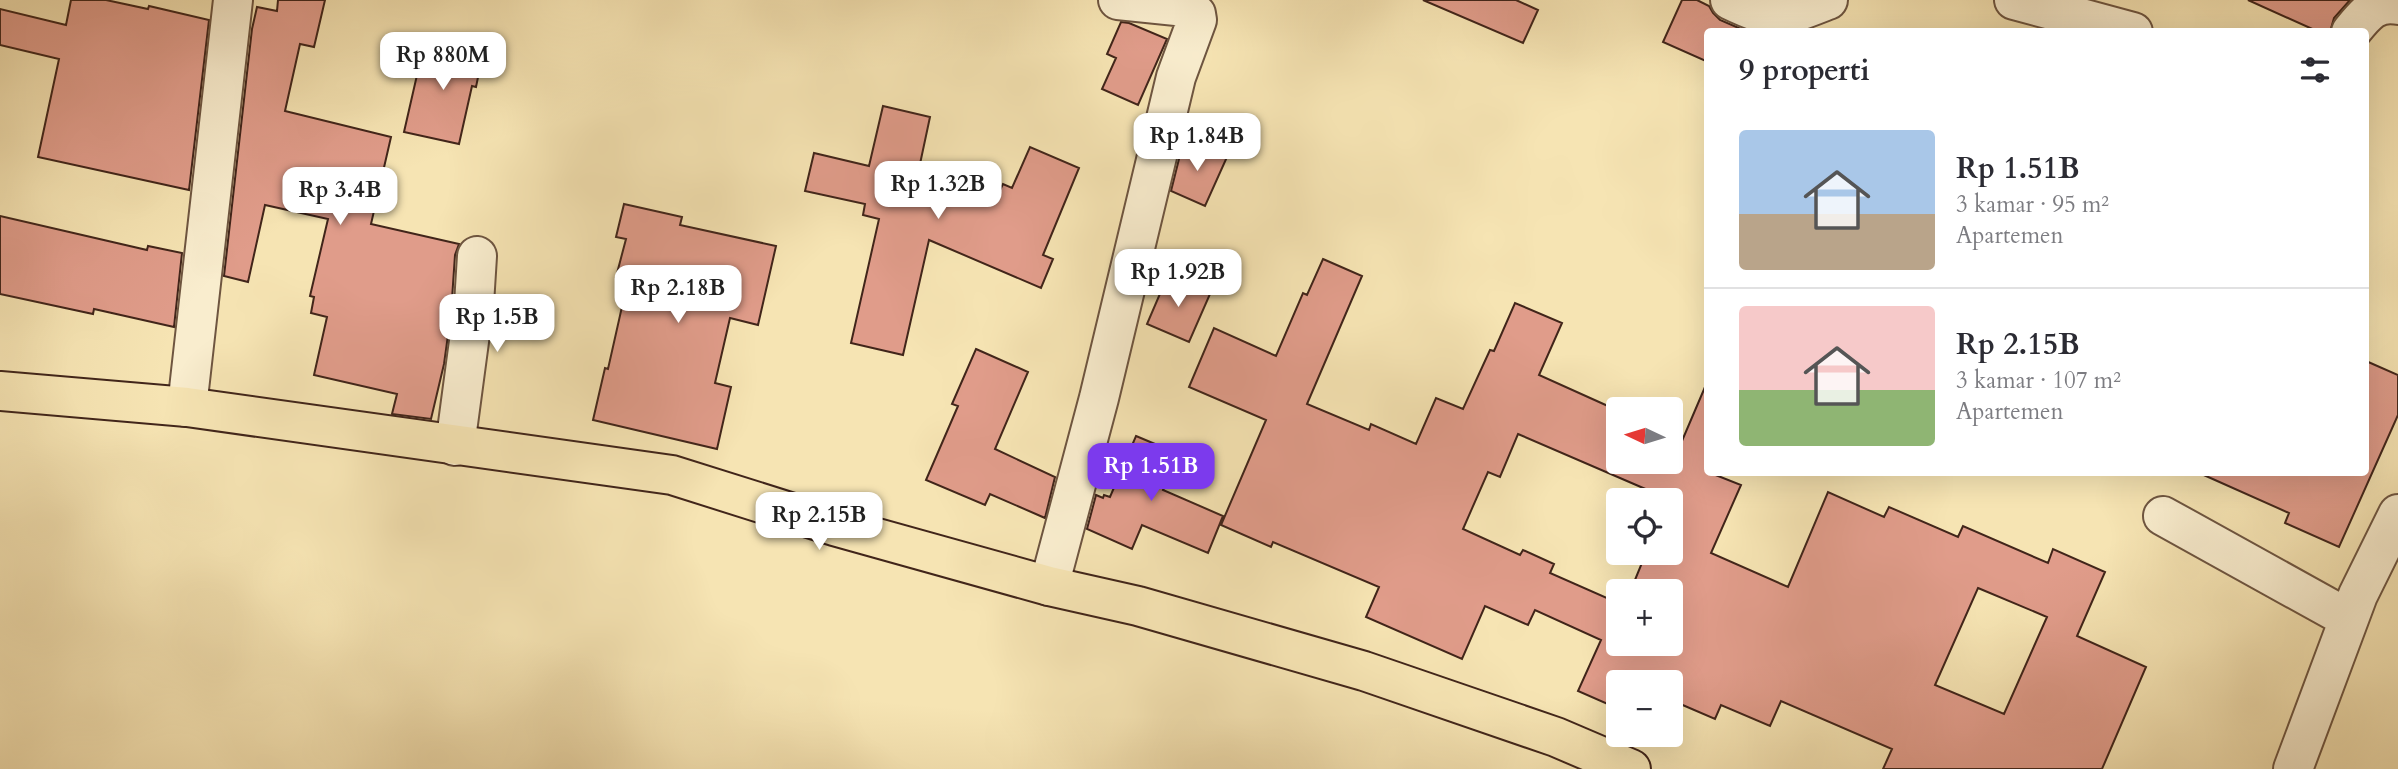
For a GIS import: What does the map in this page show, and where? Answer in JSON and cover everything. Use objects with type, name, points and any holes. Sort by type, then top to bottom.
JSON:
[{"type":"main road","points":[[0,391],[187,407],[672,475],[834,526],[1049,586],[1138,606],[1364,671],[1556,737],[1631,769]]},
{"type":"street","points":[[187,407],[233,0]]},
{"type":"street","points":[[1049,586],[1099,398],[1176,77],[1197,20],[1196,14],[1186,8],[1118,0]]},
{"type":"street","points":[[1730,0],[1757,13],[1771,16],[1786,16],[1828,0]]},
{"type":"street","points":[[2014,0],[2118,28]]},
{"type":"street","points":[[2354,28],[2375,6],[2398,5]]},
{"type":"street","points":[[455,446],[474,304],[477,256]]},
{"type":"street","points":[[2293,769],[2367,575],[2398,514]]},
{"type":"street","points":[[2163,516],[2349,619]]},
{"type":"building","points":[[71,0],[106,0],[148,9],[149,6],[209,20],[189,190],[38,157],[59,59],[0,45],[0,9],[66,25]]},
{"type":"building","points":[[278,0],[325,0],[314,47],[300,44],[285,111],[391,137],[371,224],[459,244],[455,255],[444,364],[431,419],[392,414],[397,394],[314,375],[327,317],[311,313],[314,297],[310,296],[328,219],[265,205],[248,282],[224,276],[252,29],[257,7],[277,11]]},
{"type":"building","points":[[1423,0],[1516,0],[1538,10],[1523,43]]},
{"type":"building","points":[[1682,0],[1697,0],[1709,6],[1720,20],[1739,28],[1704,28],[1704,60],[1663,42]]},
{"type":"building","points":[[2248,0],[2350,0],[2334,18],[2331,28],[2310,28]]},
{"type":"building","points":[[1121,22],[1167,39],[1138,105],[1102,89],[1116,58],[1107,54]]},
{"type":"building","points":[[425,40],[483,53],[476,87],[472,86],[459,144],[404,132]]},
{"type":"building","points":[[883,106],[930,117],[917,178],[998,194],[1003,184],[1012,188],[1030,147],[1079,168],[1043,255],[1053,259],[1041,288],[929,240],[903,355],[851,343],[879,219],[863,215],[865,204],[805,191],[814,153],[869,166]]},
{"type":"building","points":[[1187,140],[1227,157],[1205,206],[1171,191]]},
{"type":"building","points":[[624,204],[682,217],[680,225],[776,246],[758,325],[730,318],[715,383],[731,387],[717,449],[593,420],[605,368],[608,369],[628,280],[616,277],[626,239],[616,237]]},
{"type":"building","points":[[0,216],[147,250],[148,246],[182,253],[174,327],[94,309],[93,314],[0,294]]},
{"type":"building","points":[[1323,259],[1362,276],[1307,404],[1369,430],[1371,424],[1416,444],[1436,398],[1463,409],[1490,350],[1494,351],[1515,303],[1562,323],[1539,375],[1606,405],[1606,472],[1518,434],[1500,477],[1488,472],[1463,529],[1520,555],[1523,550],[1554,564],[1550,573],[1606,598],[1606,656],[1683,656],[1683,579],[1635,579],[1641,565],[1683,565],[1683,488],[1643,488],[1611,474],[1684,474],[1684,436],[1704,389],[1704,476],[1718,476],[1741,485],[1711,553],[1788,587],[1828,492],[1884,517],[1889,507],[1958,537],[1963,526],[2048,563],[2053,549],[2105,572],[2077,636],[2146,667],[2102,769],[1883,769],[1892,749],[1781,701],[1770,726],[1721,705],[1715,719],[1683,705],[1683,670],[1606,670],[1606,703],[1578,691],[1601,640],[1535,610],[1528,625],[1485,606],[1462,659],[1366,617],[1379,587],[1273,542],[1271,547],[1221,525],[1266,420],[1189,387],[1214,328],[1276,356],[1303,293],[1307,295]],"holes":[[[1978,588],[2047,617],[2004,714],[1935,685]]]},
{"type":"building","points":[[1168,275],[1210,294],[1189,342],[1147,324]]},
{"type":"building","points":[[976,349],[1028,372],[995,449],[1055,477],[1045,518],[990,494],[985,505],[926,480],[958,406],[952,404]]},
{"type":"building","points":[[2369,362],[2398,375],[2398,415],[2339,547],[2285,523],[2289,513],[2206,476],[2369,476]]},
{"type":"building","points":[[1136,436],[1179,454],[1163,490],[1223,516],[1208,553],[1142,525],[1132,549],[1087,529],[1096,495],[1110,497]]}]
